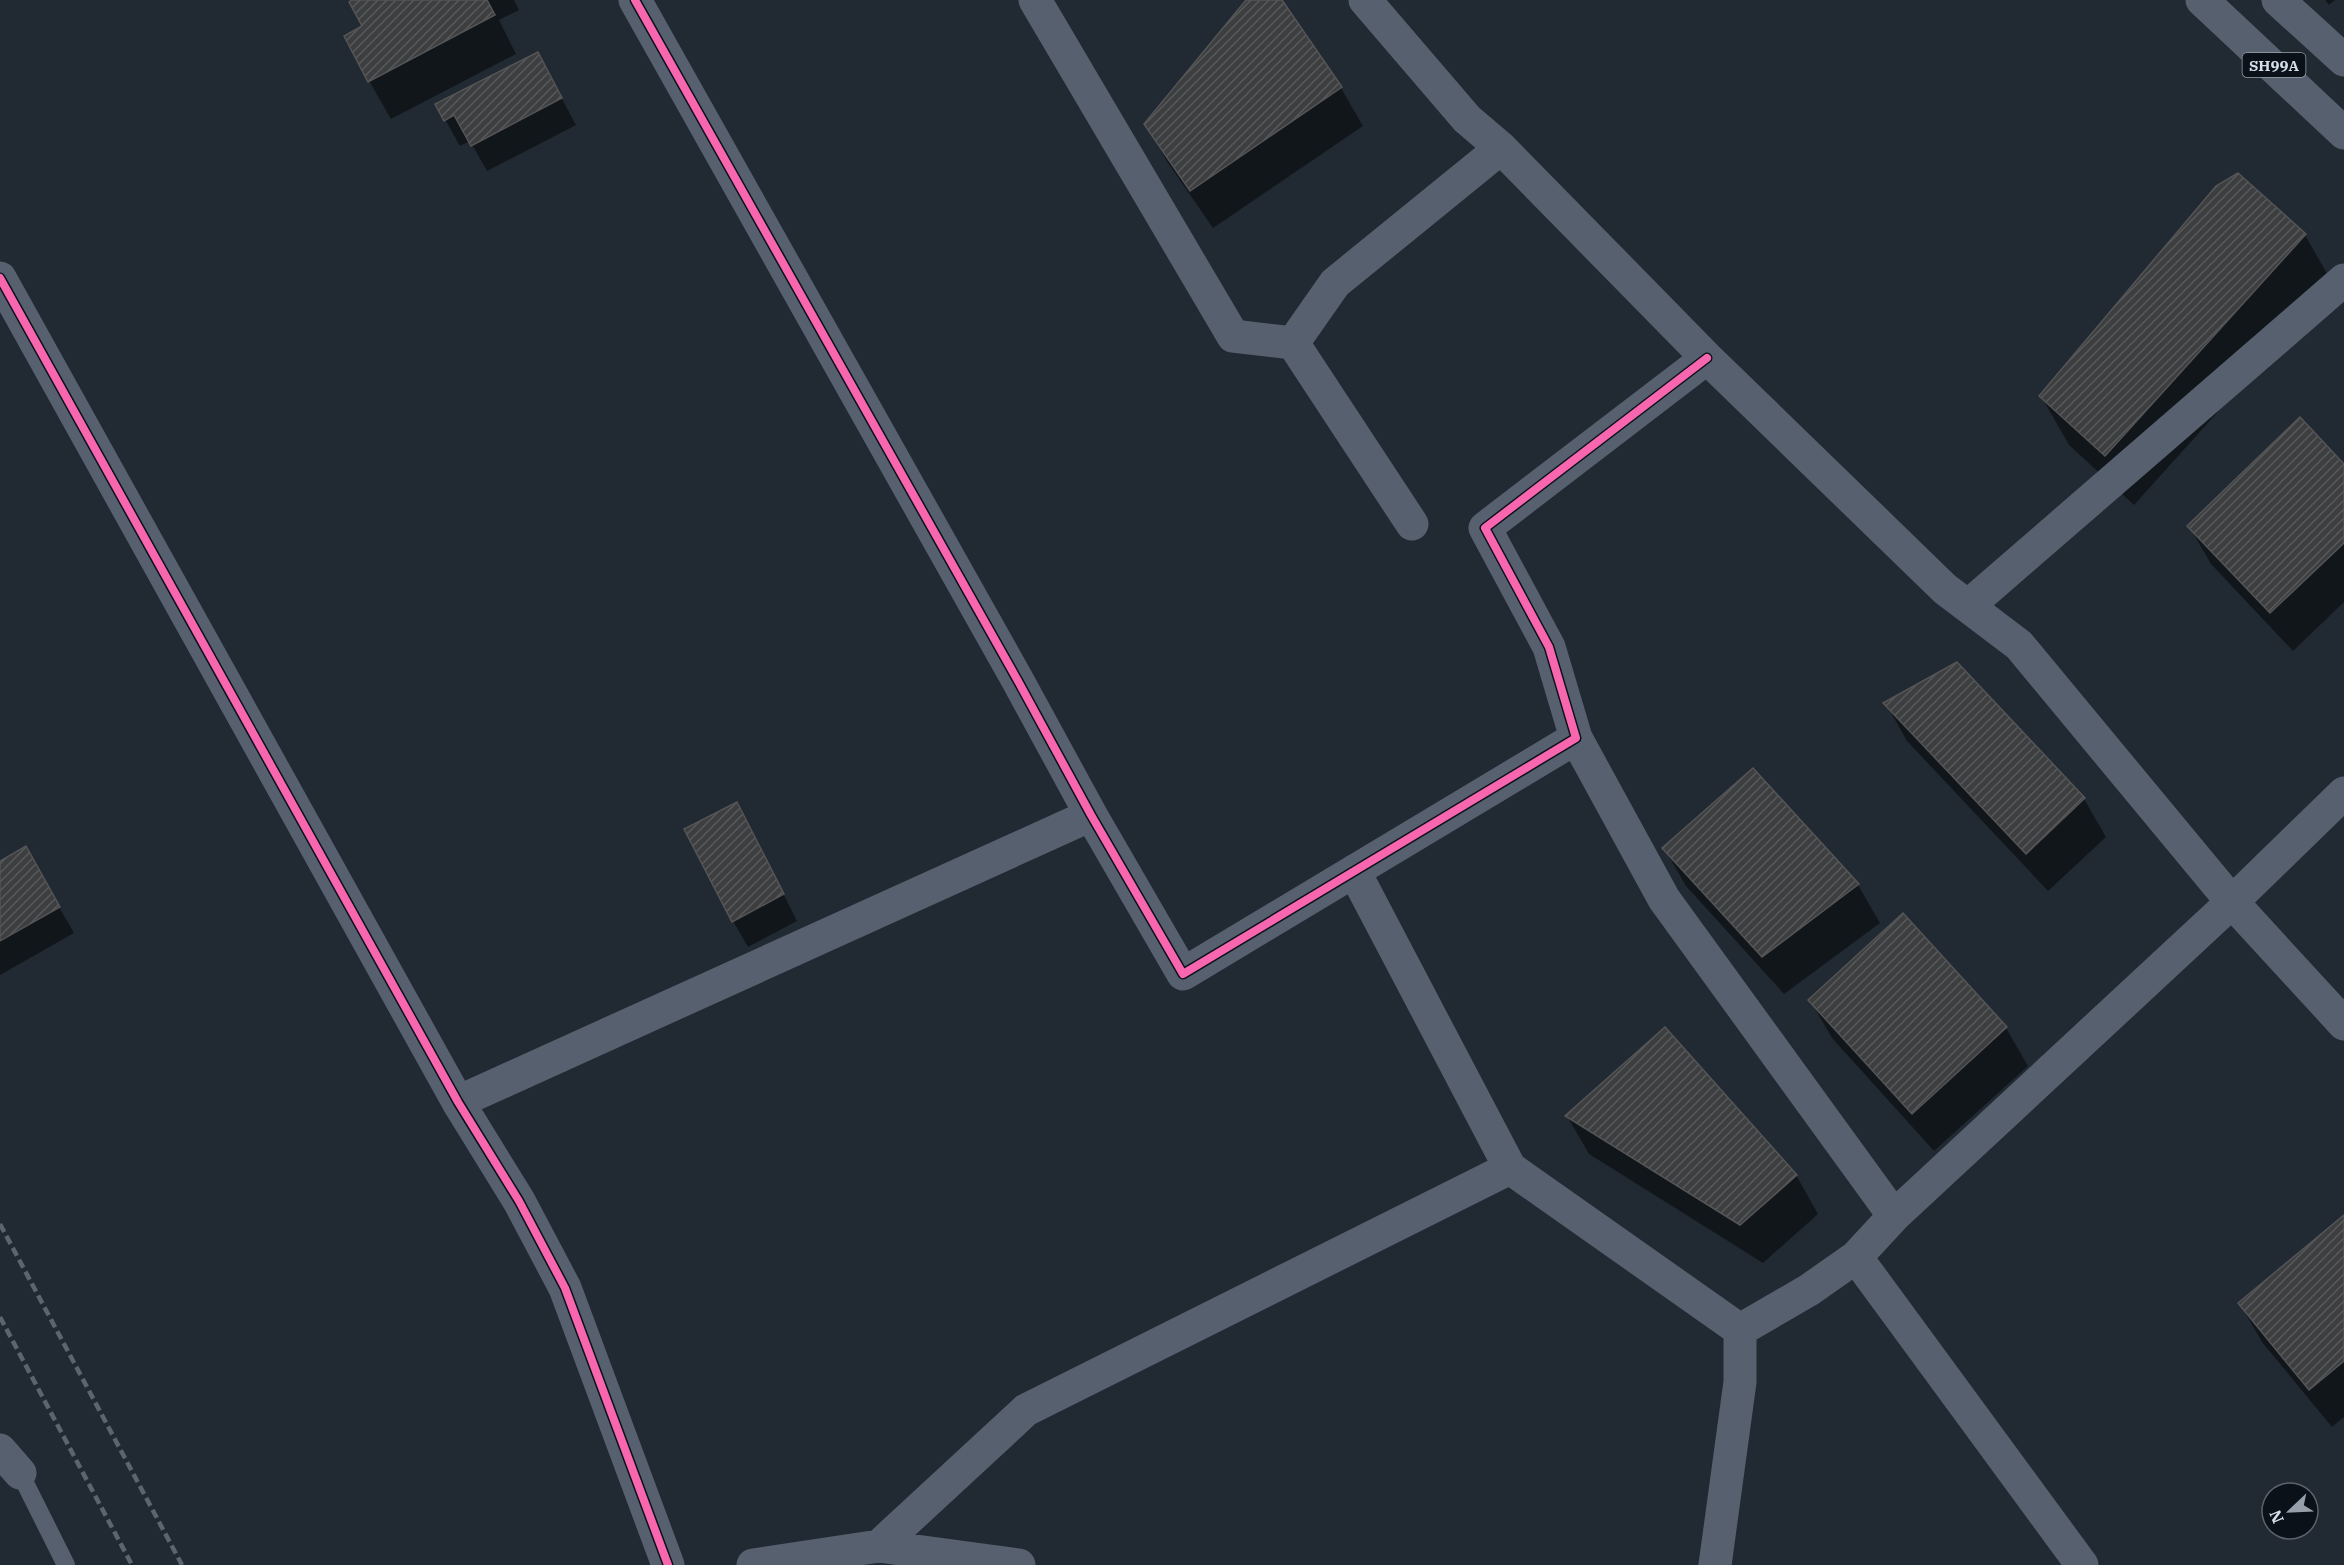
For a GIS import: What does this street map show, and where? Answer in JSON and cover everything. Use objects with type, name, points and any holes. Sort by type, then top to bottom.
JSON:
[{"type":"main road","name":"SH99A","points":[[2202,0],[2344,133]]},
{"type":"main road","name":"SH99A","points":[[2278,0],[2344,60]]},
{"type":"street","points":[[635,0],[1091,815],[1183,974],[1576,738]]},
{"type":"street","points":[[1035,0],[1233,336],[1293,343],[1413,524]]},
{"type":"street","points":[[1365,0],[1467,119],[1501,148],[1707,358],[1945,589],[2019,645],[2232,902],[2344,1024]]},
{"type":"street","points":[[1293,343],[1335,283],[1501,148]]},
{"type":"street","points":[[0,278],[458,1102],[519,1201],[565,1288],[668,1565]]},
{"type":"street","points":[[1968,606],[2344,280]]},
{"type":"street","points":[[1707,358],[1485,528],[1549,647],[1576,738],[1664,899],[1894,1216]]},
{"type":"street","points":[[1740,1330],[1809,1290],[1856,1257],[1894,1216],[2232,902],[2344,793]]},
{"type":"street","points":[[458,1102],[1091,815]]},
{"type":"street","points":[[1354,871],[1510,1168],[1740,1330]]},
{"type":"street","points":[[879,1546],[1026,1410],[1510,1168]]},
{"type":"street","points":[[1856,1257],[2082,1565]]},
{"type":"street","points":[[1715,1565],[1740,1382],[1740,1330]]},
{"type":"street","points":[[753,1565],[879,1546],[1019,1565]]},
{"type":"lane","points":[[10,1462],[66,1565]]},
{"type":"building","points":[[352,0],[487,0],[495,15],[368,82],[344,36],[362,26],[349,2]]},
{"type":"building","points":[[1246,0],[1282,0],[1342,87],[1190,191],[1144,124]]},
{"type":"building","points":[[538,52],[562,98],[471,146],[454,115],[444,121],[435,104]]},
{"type":"building","points":[[2238,173],[2306,234],[2105,456],[2039,396],[2216,186]]},
{"type":"building","points":[[2300,417],[2344,464],[2344,543],[2270,613],[2187,526]]},
{"type":"building","points":[[1957,662],[2085,798],[2026,854],[1883,703]]},
{"type":"building","points":[[1753,768],[1859,884],[1762,957],[1662,848]]},
{"type":"building","points":[[737,802],[784,894],[732,922],[684,829]]},
{"type":"building","points":[[26,846],[60,907],[0,941],[0,861]]},
{"type":"building","points":[[1903,913],[2007,1027],[1912,1114],[1808,1000]]},
{"type":"building","points":[[1665,1027],[1797,1175],[1740,1225],[1565,1116]]},
{"type":"building","points":[[2344,1215],[2344,1361],[2309,1390],[2238,1303]]},
{"type":"railway","points":[[0,1224],[182,1565]]},
{"type":"railway","points":[[0,1317],[132,1565]]},
{"type":"cycle path","points":[[635,0],[1091,815],[1183,974],[1576,738],[1549,647],[1485,528],[1707,358]]},
{"type":"cycle path","points":[[0,278],[458,1102],[519,1201],[565,1288],[668,1565]]}]
